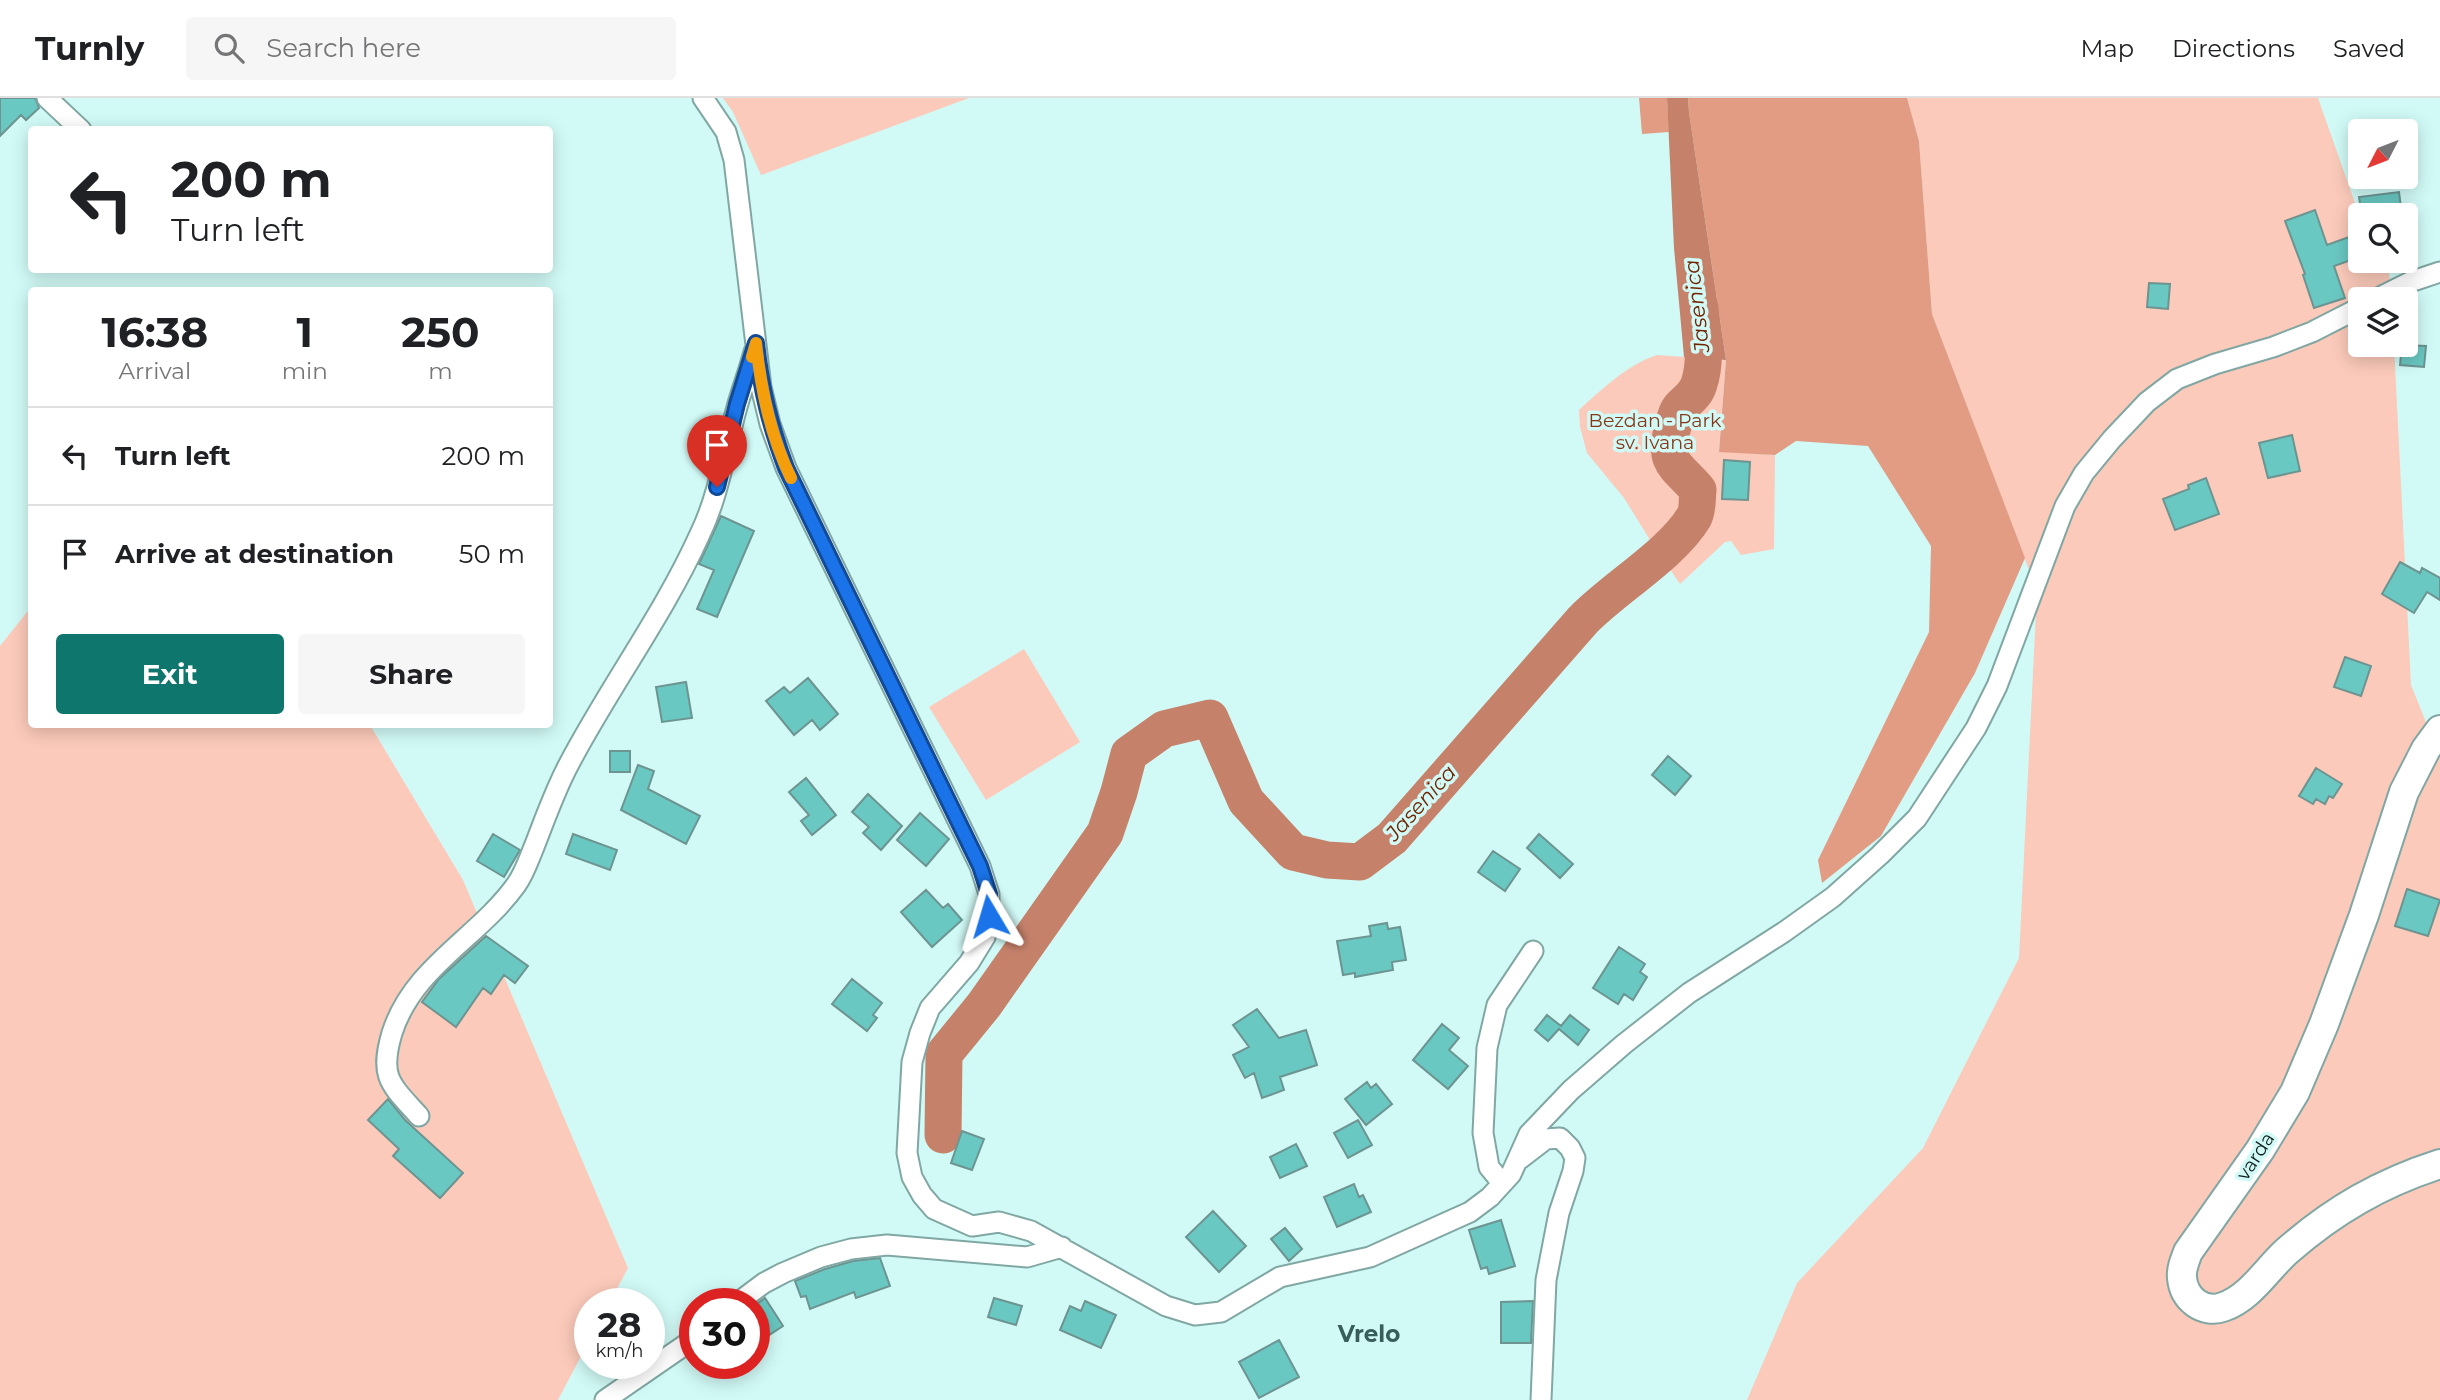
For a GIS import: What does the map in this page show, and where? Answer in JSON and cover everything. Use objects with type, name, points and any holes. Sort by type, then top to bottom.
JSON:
[{"type":"street","points":[[47,98],[77,126]]},
{"type":"street","points":[[703,98],[726,132],[734,160],[761,387],[769,424],[786,468],[980,866],[989,894],[985,937],[969,963],[930,1008],[919,1033],[912,1062],[907,1153],[912,1177],[934,1209],[947,1216],[972,1226],[999,1222],[1031,1231],[1167,1306],[1195,1315],[1221,1312],[1280,1277],[1370,1257],[1428,1233],[1470,1212],[1490,1197],[1511,1174],[1529,1134],[1571,1090],[1689,993],[1833,897],[1917,818],[1976,728],[1997,686],[2065,506],[2084,473],[2147,402],[2177,379],[2273,347],[2312,332],[2348,314]]},
{"type":"street","points":[[2400,287],[2440,272]]},
{"type":"street","points":[[419,1116],[393,1088],[386,1074],[386,1060],[393,1032],[405,1003],[425,975],[494,910],[517,884],[569,765],[701,533],[717,487],[737,404],[756,343]]},
{"type":"street","name":"varda","points":[[2440,730],[2426,748],[2404,793],[2364,915],[2324,1024],[2295,1092],[2260,1150],[2189,1252],[2183,1264],[2183,1286],[2189,1296],[2203,1308],[2213,1310],[2224,1307],[2251,1288],[2284,1253],[2323,1221],[2355,1200],[2440,1164]]},
{"type":"street","points":[[1502,1183],[1489,1167],[1483,1133],[1486,1048],[1497,1005],[1533,951]]},
{"type":"street","points":[[1518,1161],[1546,1139],[1560,1139],[1570,1148],[1575,1158],[1559,1213],[1546,1280],[1541,1400]]},
{"type":"street","points":[[757,1288],[783,1273],[821,1257],[851,1249],[887,1245],[1027,1257],[1062,1247]]},
{"type":"street","points":[[605,1400],[679,1349]]},
{"type":"green space","points":[[723,98],[969,98],[761,175],[733,112]]},
{"type":"green space","points":[[1907,98],[2318,98],[2355,203],[2348,203],[2348,273],[2389,273],[2390,287],[2348,287],[2348,357],[2395,357],[2411,685],[2440,757],[2440,1400],[1747,1400],[1797,1283],[1923,1148],[2019,958],[2037,591],[1932,314],[1919,141]]},
{"type":"green space","name":"Bezdan - Park sv. Ivana","points":[[1657,355],[1726,360],[1719,451],[1775,455],[1774,549],[1741,555],[1731,541],[1725,542],[1680,584],[1624,498],[1587,453],[1580,427],[1579,410],[1625,371]]},
{"type":"green space","points":[[28,611],[28,728],[372,728],[463,880],[628,1268],[617,1288],[574,1288],[574,1370],[558,1400],[0,1400],[0,646]]},
{"type":"green space","points":[[1024,649],[1080,742],[986,800],[929,707]]},
{"type":"shaded area","points":[[1639,98],[1667,98],[1669,132],[1642,134]]},
{"type":"shaded area","points":[[1688,98],[1907,98],[1919,141],[1932,314],[2025,558],[1975,673],[1881,836],[1822,883],[1818,860],[1929,632],[1931,546],[1868,446],[1796,441],[1775,455],[1719,452],[1726,360]]},
{"type":"water","points":[[1667,98],[1688,98],[1726,360],[1684,357],[1674,248]]},
{"type":"building","points":[[0,98],[35,98],[39,108],[26,120],[21,115],[0,136]]},
{"type":"building","points":[[2399,192],[2400,203],[2360,203],[2359,197]]},
{"type":"building","points":[[2315,210],[2327,245],[2348,237],[2348,261],[2334,266],[2345,298],[2314,308],[2303,275],[2305,274],[2285,221]]},
{"type":"building","points":[[2149,283],[2170,284],[2168,309],[2147,307]]},
{"type":"building","points":[[2418,346],[2426,346],[2424,367],[2400,365],[2401,357],[2418,357]]},
{"type":"building","points":[[2292,435],[2300,471],[2268,478],[2259,443]]},
{"type":"building","points":[[1724,460],[1750,462],[1748,500],[1722,499]]},
{"type":"building","points":[[2206,478],[2219,514],[2175,530],[2163,499],[2189,489],[2188,485]]},
{"type":"building","points":[[721,516],[754,531],[717,617],[697,609],[714,570],[699,564]]},
{"type":"building","points":[[2400,562],[2420,573],[2422,568],[2440,578],[2440,600],[2427,592],[2414,613],[2382,594]]},
{"type":"building","points":[[2345,657],[2371,666],[2361,696],[2334,687]]},
{"type":"building","points":[[808,678],[838,714],[820,730],[812,720],[794,735],[766,701],[784,687],[790,693]]},
{"type":"building","points":[[686,682],[692,718],[662,722],[656,687]]},
{"type":"building","points":[[610,751],[630,751],[630,772],[610,772]]},
{"type":"building","points":[[1668,756],[1691,776],[1675,795],[1652,775]]},
{"type":"building","points":[[638,765],[654,771],[648,789],[700,816],[686,844],[621,810]]},
{"type":"building","points":[[2316,768],[2342,784],[2333,798],[2329,796],[2325,804],[2316,799],[2313,804],[2299,796]]},
{"type":"building","points":[[806,778],[836,815],[812,835],[801,821],[809,815],[789,792]]},
{"type":"building","points":[[868,794],[902,826],[881,850],[863,833],[869,827],[852,812]]},
{"type":"building","points":[[920,813],[949,839],[926,866],[897,840]]},
{"type":"building","points":[[493,834],[520,850],[504,877],[477,861]]},
{"type":"building","points":[[573,834],[617,850],[610,870],[566,854]]},
{"type":"building","points":[[1539,834],[1573,864],[1560,878],[1527,848]]},
{"type":"building","points":[[1493,851],[1520,869],[1505,891],[1478,872]]},
{"type":"building","points":[[2407,889],[2440,900],[2428,936],[2395,926]]},
{"type":"building","points":[[926,890],[943,908],[948,904],[962,920],[932,947],[901,912]]},
{"type":"building","points":[[1387,923],[1388,929],[1400,927],[1406,960],[1392,962],[1393,970],[1355,977],[1355,973],[1343,975],[1337,941],[1371,936],[1369,926]]},
{"type":"building","points":[[486,936],[528,966],[515,983],[504,975],[491,994],[483,988],[456,1027],[422,1002],[439,979]]},
{"type":"building","points":[[1619,947],[1645,964],[1640,972],[1647,977],[1633,1000],[1624,994],[1618,1004],[1593,988]]},
{"type":"building","points":[[852,979],[882,1003],[873,1015],[877,1018],[867,1031],[832,1004]]},
{"type":"building","points":[[1257,1009],[1279,1038],[1306,1030],[1317,1065],[1280,1077],[1284,1090],[1262,1098],[1254,1073],[1245,1078],[1233,1055],[1249,1047],[1233,1025]]},
{"type":"building","points":[[1547,1015],[1561,1026],[1570,1015],[1589,1030],[1578,1045],[1559,1029],[1548,1041],[1535,1030]]},
{"type":"building","points":[[1442,1024],[1459,1038],[1449,1050],[1468,1066],[1448,1089],[1413,1060]]},
{"type":"building","points":[[1367,1082],[1371,1088],[1376,1084],[1392,1104],[1366,1125],[1345,1099]]},
{"type":"building","points":[[388,1099],[405,1120],[463,1173],[440,1198],[393,1156],[399,1149],[368,1120]]},
{"type":"building","points":[[1358,1120],[1372,1145],[1348,1158],[1334,1133]]},
{"type":"building","points":[[962,1131],[984,1139],[972,1170],[951,1163]]},
{"type":"building","points":[[1296,1144],[1307,1166],[1280,1178],[1270,1157]]},
{"type":"building","points":[[1354,1184],[1359,1197],[1363,1195],[1371,1212],[1337,1227],[1324,1197]]},
{"type":"building","points":[[1213,1211],[1246,1246],[1219,1272],[1186,1237]]},
{"type":"building","points":[[1501,1220],[1515,1266],[1489,1274],[1487,1267],[1481,1269],[1469,1230]]},
{"type":"building","points":[[1285,1228],[1302,1249],[1289,1261],[1271,1239]]},
{"type":"building","points":[[880,1258],[890,1286],[856,1298],[854,1292],[810,1309],[806,1296],[801,1297],[795,1281],[853,1261]]},
{"type":"building","points":[[994,1298],[1022,1306],[1016,1325],[988,1317]]},
{"type":"building","points":[[1085,1301],[1116,1315],[1101,1348],[1060,1330],[1070,1306],[1081,1311]]},
{"type":"building","points":[[1533,1301],[1531,1343],[1501,1343],[1501,1302]]},
{"type":"building","points":[[770,1306],[783,1326],[770,1335]]},
{"type":"building","points":[[1279,1340],[1299,1377],[1259,1398],[1239,1362]]},
{"type":"waterway","name":"Jasenica","points":[[943,1135],[944,1054],[984,1005],[1105,833],[1129,754],[1164,729],[1210,718],[1246,801],[1293,852],[1327,860],[1360,862],[1392,838],[1583,620],[1684,531],[1695,514],[1698,490],[1674,464],[1669,451],[1678,411],[1695,392],[1703,366],[1700,308]]},
{"type":"slow traffic","points":[[752,357],[756,343],[769,424],[791,478]]},
{"type":"district","name":"Vrelo","points":[[1369,1334]]},
{"type":"route","points":[[717,487],[737,404],[756,343],[769,424],[786,468],[980,866],[989,894],[989,916]]}]
